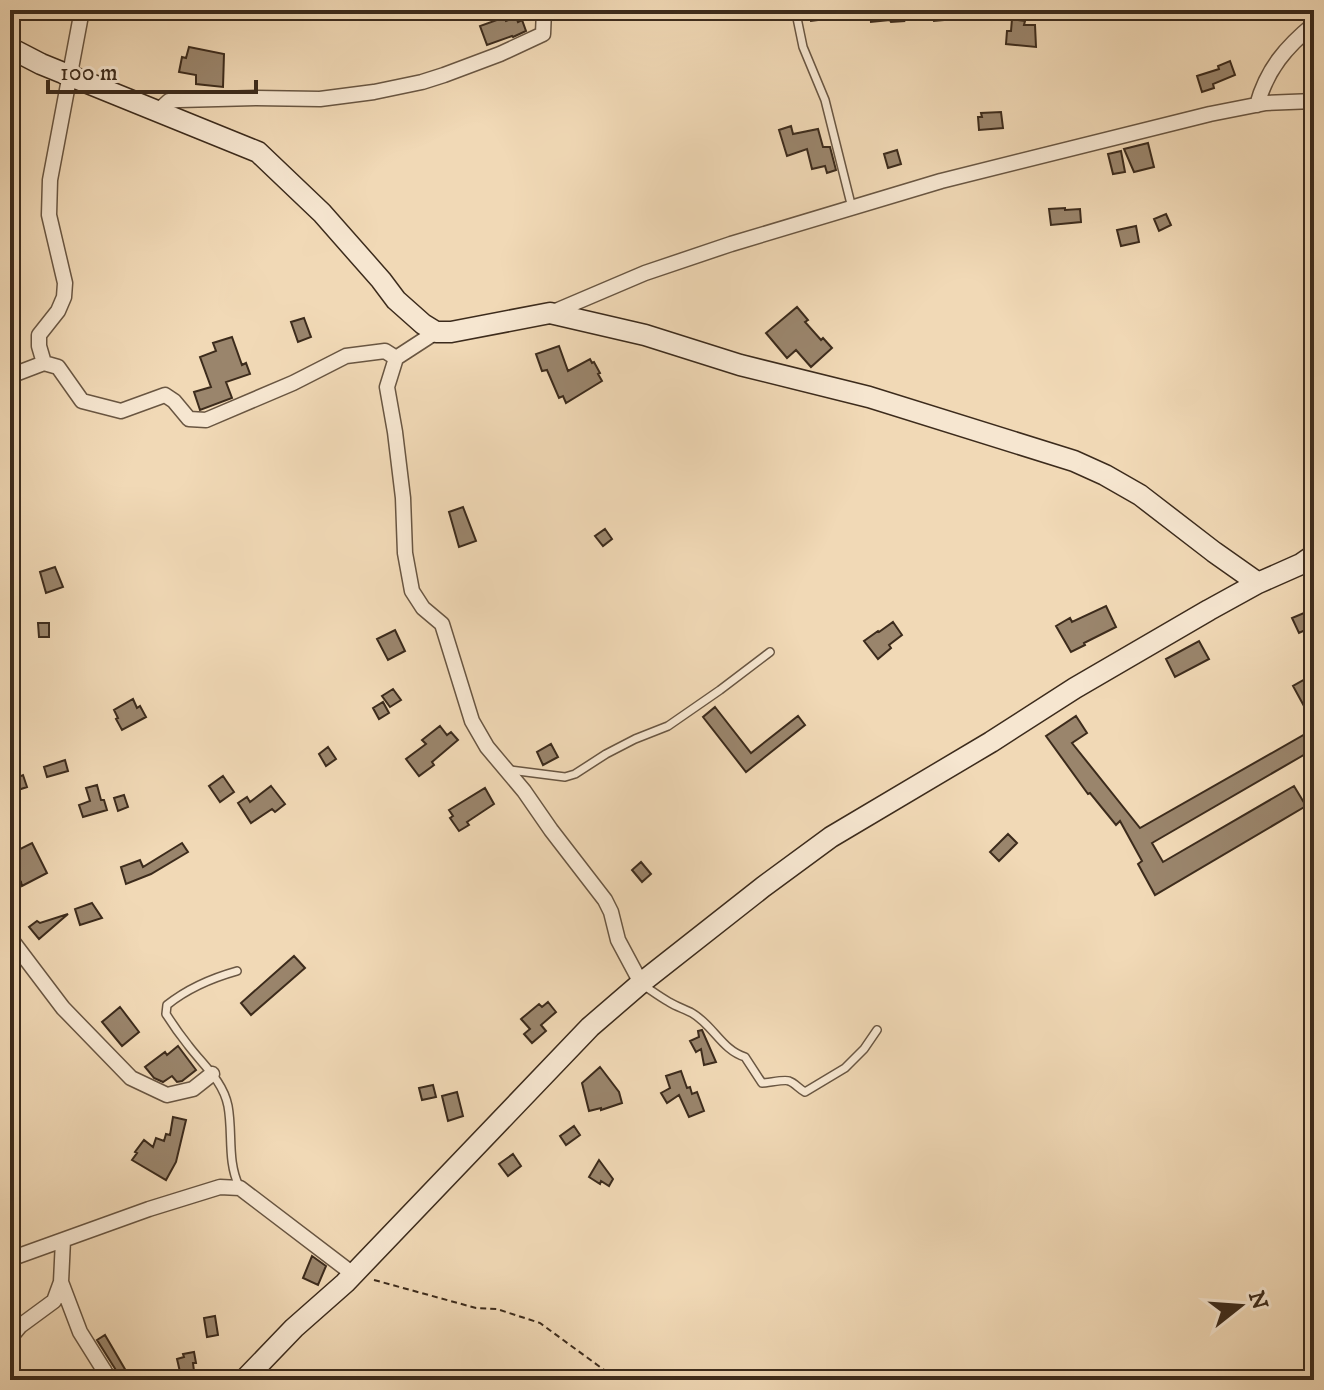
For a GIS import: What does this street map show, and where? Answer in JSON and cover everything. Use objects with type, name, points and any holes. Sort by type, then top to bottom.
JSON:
[{"type":"street","points":[[44,363],[39,335],[58,311],[64,297],[65,283],[49,215],[50,180],[82,10]]},
{"type":"street","points":[[158,111],[169,101],[335,98],[422,82],[500,54],[543,34],[544,10]]},
{"type":"street","points":[[1257,105],[1274,64],[1314,24]]},
{"type":"street","points":[[10,48],[258,152],[322,213],[396,300],[436,332],[451,332],[550,313],[645,273],[941,181],[1210,114],[1257,105],[1314,101]]},
{"type":"street","points":[[550,313],[645,335],[740,365],[869,397],[1074,461],[1140,495],[1258,583]]},
{"type":"street","points":[[436,332],[396,358],[387,387],[395,432],[403,498],[405,553],[412,591],[423,608],[442,624],[472,721],[487,747],[507,769],[605,900],[618,940],[641,983]]},
{"type":"street","points":[[10,376],[44,363],[58,367],[82,401],[121,411],[165,395],[189,419],[206,420],[293,383],[346,356],[385,351],[396,358]]},
{"type":"street","points":[[244,1380],[294,1328],[353,1274],[590,1027],[641,983],[831,837],[1075,688],[1258,583],[1314,555]]},
{"type":"street","points":[[10,938],[63,1008],[131,1078],[167,1095],[193,1089],[212,1074]]},
{"type":"street","points":[[10,1259],[220,1187],[240,1188],[353,1274]]},
{"type":"street","points":[[10,1338],[20,1326],[54,1301],[61,1282],[63,1240]]},
{"type":"street","points":[[61,1282],[80,1332],[107,1375],[91,1380]]},
{"type":"lane","points":[[804,15],[797,18],[803,47],[825,100],[852,208]]},
{"type":"lane","points":[[507,769],[565,777],[575,774],[635,739],[668,726],[770,652]]},
{"type":"lane","points":[[237,971],[216,977],[178,997],[167,1005],[166,1014],[222,1085],[228,1108],[235,1178],[240,1188]]},
{"type":"lane","points":[[641,983],[709,1025],[735,1054],[745,1057],[762,1083],[786,1080],[805,1092],[845,1068],[877,1030]]},
{"type":"path","points":[[353,1274],[476,1308],[497,1309],[540,1323],[622,1380]]},
{"type":"building","points":[[809,10],[842,10],[843,17],[811,21]]},
{"type":"building","points":[[870,10],[910,10],[910,18],[871,22]]},
{"type":"building","points":[[933,10],[966,10],[966,18],[934,21]]},
{"type":"building","points":[[505,17],[506,21],[516,17],[518,22],[522,20],[526,31],[487,45],[480,26]]},
{"type":"building","points":[[1012,19],[1025,21],[1024,25],[1035,25],[1036,47],[1006,44]]},
{"type":"building","points":[[189,47],[224,54],[223,87],[196,84],[196,75],[179,72],[182,57],[186,58]]},
{"type":"building","points":[[1230,61],[1235,75],[1202,92],[1197,76],[1219,69],[1218,66]]},
{"type":"building","points":[[1001,112],[1003,128],[979,130],[978,117],[982,117],[981,113]]},
{"type":"building","points":[[791,126],[793,134],[818,129],[823,147],[830,147],[836,170],[827,173],[825,166],[812,169],[807,149],[787,156],[779,130]]},
{"type":"building","points":[[1148,143],[1154,167],[1134,172],[1124,149]]},
{"type":"building","points":[[897,150],[901,164],[888,168],[884,154]]},
{"type":"building","points":[[1121,151],[1125,172],[1113,174],[1108,154]]},
{"type":"building","points":[[1049,209],[1080,209],[1081,222],[1051,225]]},
{"type":"building","points":[[1166,214],[1171,225],[1159,231],[1154,219]]},
{"type":"building","points":[[1136,226],[1139,242],[1121,246],[1117,230]]},
{"type":"building","points":[[797,307],[808,320],[805,322],[832,348],[811,367],[796,350],[787,358],[766,333]]},
{"type":"building","points":[[304,318],[311,337],[298,342],[291,322]]},
{"type":"building","points":[[232,337],[242,365],[246,363],[250,374],[226,382],[232,398],[200,410],[194,392],[211,387],[200,357],[216,351],[213,343]]},
{"type":"building","points":[[559,346],[568,371],[590,359],[602,381],[566,403],[563,396],[559,398],[547,370],[542,371],[536,354]]},
{"type":"building","points":[[463,507],[476,541],[459,547],[449,512]]},
{"type":"building","points":[[605,529],[612,539],[603,546],[595,536]]},
{"type":"building","points":[[55,567],[63,587],[46,593],[40,572]]},
{"type":"building","points":[[1106,606],[1116,627],[1071,652],[1056,626]]},
{"type":"building","points":[[1311,610],[1314,626],[1299,633],[1292,618]]},
{"type":"building","points":[[893,622],[902,635],[878,659],[864,641]]},
{"type":"building","points":[[38,623],[49,623],[49,637],[39,637]]},
{"type":"building","points":[[395,630],[405,651],[388,660],[377,639]]},
{"type":"building","points":[[1199,641],[1209,659],[1175,677],[1166,659]]},
{"type":"building","points":[[1309,677],[1314,687],[1314,700],[1304,706],[1293,686]]},
{"type":"building","points":[[393,689],[401,700],[390,707],[382,696]]},
{"type":"building","points":[[133,699],[146,717],[122,730],[114,710]]},
{"type":"building","points":[[383,702],[389,713],[379,719],[373,708]]},
{"type":"building","points":[[715,707],[751,753],[798,716],[805,725],[746,772],[703,717]]},
{"type":"building","points":[[1076,716],[1087,733],[1072,743],[1140,828],[1314,729],[1314,749],[1152,843],[1163,862],[1294,786],[1306,806],[1155,895],[1138,864],[1142,861],[1120,821],[1116,825],[1088,794],[1046,736]]},
{"type":"building","points":[[440,726],[447,735],[451,732],[458,740],[419,776],[406,759],[426,744],[422,740]]},
{"type":"building","points":[[551,744],[558,757],[543,765],[537,752]]},
{"type":"building","points":[[328,747],[336,759],[326,766],[319,754]]},
{"type":"building","points":[[65,760],[68,771],[47,777],[44,767]]},
{"type":"building","points":[[23,775],[27,787],[15,791],[12,780]]},
{"type":"building","points":[[223,776],[234,792],[220,802],[209,786]]},
{"type":"building","points":[[97,785],[107,810],[83,817],[79,805],[90,801],[86,788]]},
{"type":"building","points":[[271,786],[285,804],[251,823],[238,803],[247,797],[250,802]]},
{"type":"building","points":[[485,788],[494,804],[459,831],[450,818],[453,816],[449,810]]},
{"type":"building","points":[[124,795],[128,807],[118,811],[114,798]]},
{"type":"building","points":[[1008,834],[1017,843],[999,861],[990,852]]},
{"type":"building","points":[[32,843],[47,873],[22,886],[21,882],[14,886],[10,878],[10,854]]},
{"type":"building","points":[[182,843],[188,852],[151,874],[126,884],[121,867],[140,860],[143,867]]},
{"type":"building","points":[[641,862],[651,874],[642,882],[632,870]]},
{"type":"building","points":[[92,903],[102,918],[80,925],[75,909]]},
{"type":"building","points":[[68,914],[39,939],[29,927],[37,921],[40,923]]},
{"type":"building","points":[[294,956],[305,968],[251,1015],[241,1003]]},
{"type":"building","points":[[548,1002],[556,1012],[541,1025],[546,1031],[532,1043],[524,1034],[530,1029],[521,1019],[539,1004],[542,1007]]},
{"type":"building","points":[[120,1007],[139,1032],[122,1046],[102,1022]]},
{"type":"building","points":[[702,1030],[716,1062],[704,1065],[701,1049],[696,1052],[690,1041],[699,1037],[698,1031]]},
{"type":"building","points":[[178,1046],[196,1070],[177,1082],[172,1076],[163,1082],[154,1078],[145,1067]]},
{"type":"building","points":[[600,1067],[619,1092],[622,1103],[589,1111],[582,1083]]},
{"type":"building","points":[[681,1071],[687,1088],[690,1087],[692,1094],[697,1092],[704,1111],[689,1117],[679,1095],[667,1103],[661,1093],[670,1088],[666,1076]]},
{"type":"building","points":[[433,1085],[436,1097],[422,1100],[419,1088]]},
{"type":"building","points":[[457,1092],[463,1116],[448,1121],[442,1096]]},
{"type":"building","points":[[173,1117],[186,1120],[176,1162],[166,1180],[132,1160],[144,1140],[153,1147],[156,1138],[164,1141],[166,1134],[170,1135]]},
{"type":"building","points":[[574,1126],[580,1135],[566,1145],[560,1136]]},
{"type":"building","points":[[513,1154],[521,1166],[508,1176],[499,1164]]},
{"type":"building","points":[[599,1160],[613,1179],[609,1186],[589,1177]]},
{"type":"building","points":[[312,1256],[326,1266],[318,1285],[303,1278]]},
{"type":"building","points":[[215,1316],[218,1335],[207,1337],[204,1318]]},
{"type":"building","points":[[105,1335],[126,1371],[119,1375],[97,1340]]},
{"type":"building","points":[[194,1352],[194,1371],[180,1372],[177,1359]]}]
